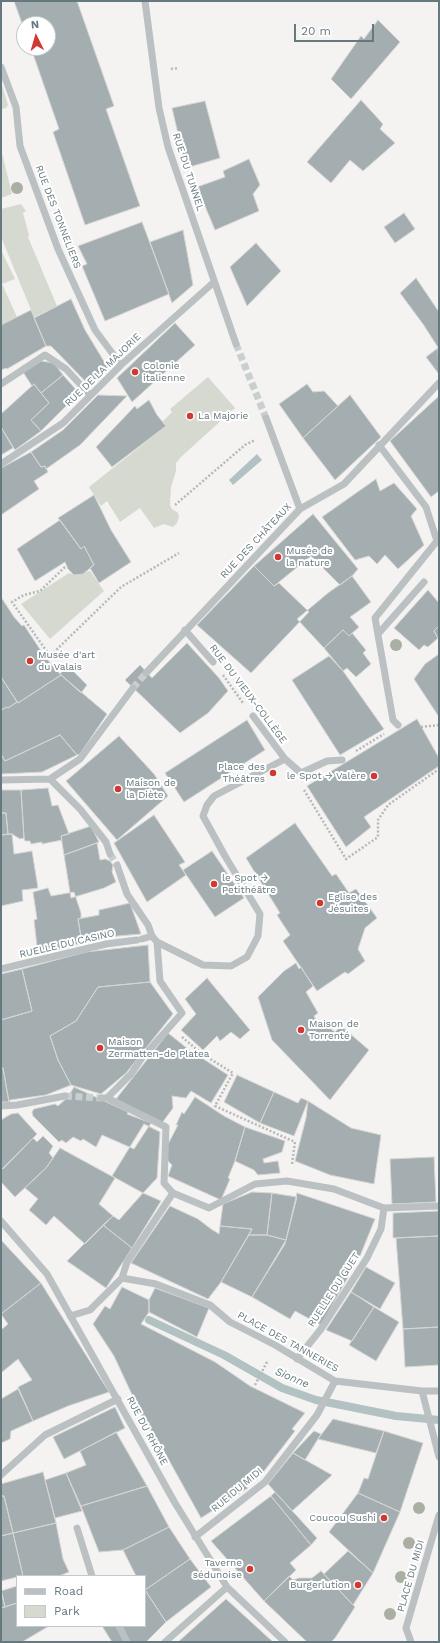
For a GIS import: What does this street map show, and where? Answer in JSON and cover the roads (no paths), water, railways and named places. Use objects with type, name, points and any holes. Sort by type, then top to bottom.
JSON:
[{"type":"street","name":"RUE DU TUNNEL","points":[[145,1],[159,108],[168,147],[236,344]]},
{"type":"street","name":"RUE DES TONNELIERS","points":[[1,67],[16,107],[20,146],[58,249],[95,330],[121,365]]},
{"type":"street","name":"RUE DE LA MAJORIE","points":[[1,464],[63,423],[121,365],[214,282]]},
{"type":"street","points":[[1,384],[45,355],[66,369],[90,396]]},
{"type":"street","name":"RUE DES CHÂTEAUX","points":[[146,673],[300,509],[344,484],[379,445],[439,383]]},
{"type":"street","points":[[266,418],[300,509]]},
{"type":"street","points":[[379,445],[426,507],[436,541],[375,618],[393,720],[398,726]]},
{"type":"street","points":[[378,634],[424,582]]},
{"type":"street","name":"RUE DU VIEUX-COLLÈGE","points":[[185,630],[213,662]]},
{"type":"street","points":[[1,780],[50,779],[80,760],[133,688]]},
{"type":"street","name":"RUE DU VIEUX-COLLÈGE","points":[[155,939],[203,965],[231,966],[247,957],[258,936],[260,914],[203,816],[207,806],[214,796],[284,759],[253,716]]},
{"type":"street","points":[[284,759],[301,773],[327,761],[342,760]]},
{"type":"street","points":[[50,779],[80,809],[106,842],[110,854]]},
{"type":"street","points":[[117,866],[127,894],[148,925],[155,939],[160,981],[182,1013],[141,1059],[131,1074],[104,1098],[166,1127],[164,1183],[173,1193],[209,1208],[255,1184],[287,1181],[334,1189],[384,1208],[439,1206]]},
{"type":"street","name":"RUELLE DU CASINO","points":[[1,969],[106,944],[155,939]]},
{"type":"street","points":[[1,1106],[17,1106],[65,1096]]},
{"type":"street","points":[[70,1316],[90,1310],[122,1278],[127,1262],[173,1193]]},
{"type":"street","name":"RUELLE DU GUET","points":[[297,1359],[322,1329],[367,1258],[381,1229],[384,1208]]},
{"type":"street","name":"RUE DU RHÔNE","points":[[1,1221],[47,1274],[118,1399],[150,1459],[195,1537],[227,1587],[285,1642]]},
{"type":"street","name":"PLACE DES TANNERIES","points":[[122,1278],[156,1284],[210,1305],[230,1322],[335,1381],[422,1391],[439,1391]]},
{"type":"street","name":"RUE DU MIDI","points":[[195,1537],[265,1482],[317,1415],[335,1381]]},
{"type":"street","points":[[422,1391],[439,1457]]},
{"type":"street","points":[[1,1475],[45,1435],[118,1399]]},
{"type":"street","name":"PLACE DU MIDI","points":[[411,1642],[406,1628],[439,1515]]},
{"type":"street","points":[[77,1528],[92,1575]]},
{"type":"street","points":[[165,1642],[227,1587]]},
{"type":"street","points":[[120,1627],[127,1642]]},
{"type":"waterway","name":"Sionne","points":[[149,1320],[224,1355],[282,1388],[316,1400],[396,1416],[439,1420]]},
{"type":"tunnel","points":[[236,344],[266,418]]},
{"type":"tunnel","points":[[133,688],[146,673]]},
{"type":"tunnel","points":[[110,854],[117,865]]},
{"type":"tunnel","points":[[65,1096],[101,1098]]},
{"type":"place","name":"Colonie italienne","points":[[135,372]]},
{"type":"place","name":"La Majorie","points":[[190,416]]},
{"type":"place","name":"Musée de la nature","points":[[278,557]]},
{"type":"place","name":"Musée d'art du Valais","points":[[30,661]]},
{"type":"place","name":"Place des Théâtres","points":[[273,773]]},
{"type":"place","name":"le Spot → Valère","points":[[374,776]]},
{"type":"place","name":"Maison de la Diète","points":[[118,789]]},
{"type":"place","name":"le Spot → Petithéâtre","points":[[214,884]]},
{"type":"place","name":"Eglise des Jésuites","points":[[320,903]]},
{"type":"place","name":"Maison de Torrenté","points":[[301,1030]]},
{"type":"place","name":"Maison Zermatten-de Platea","points":[[100,1048]]},
{"type":"place","name":"Coucou Sushi","points":[[384,1518]]},
{"type":"place","name":"Taverne sédunoise","points":[[250,1569]]},
{"type":"place","name":"Burgerlution","points":[[358,1585]]}]
